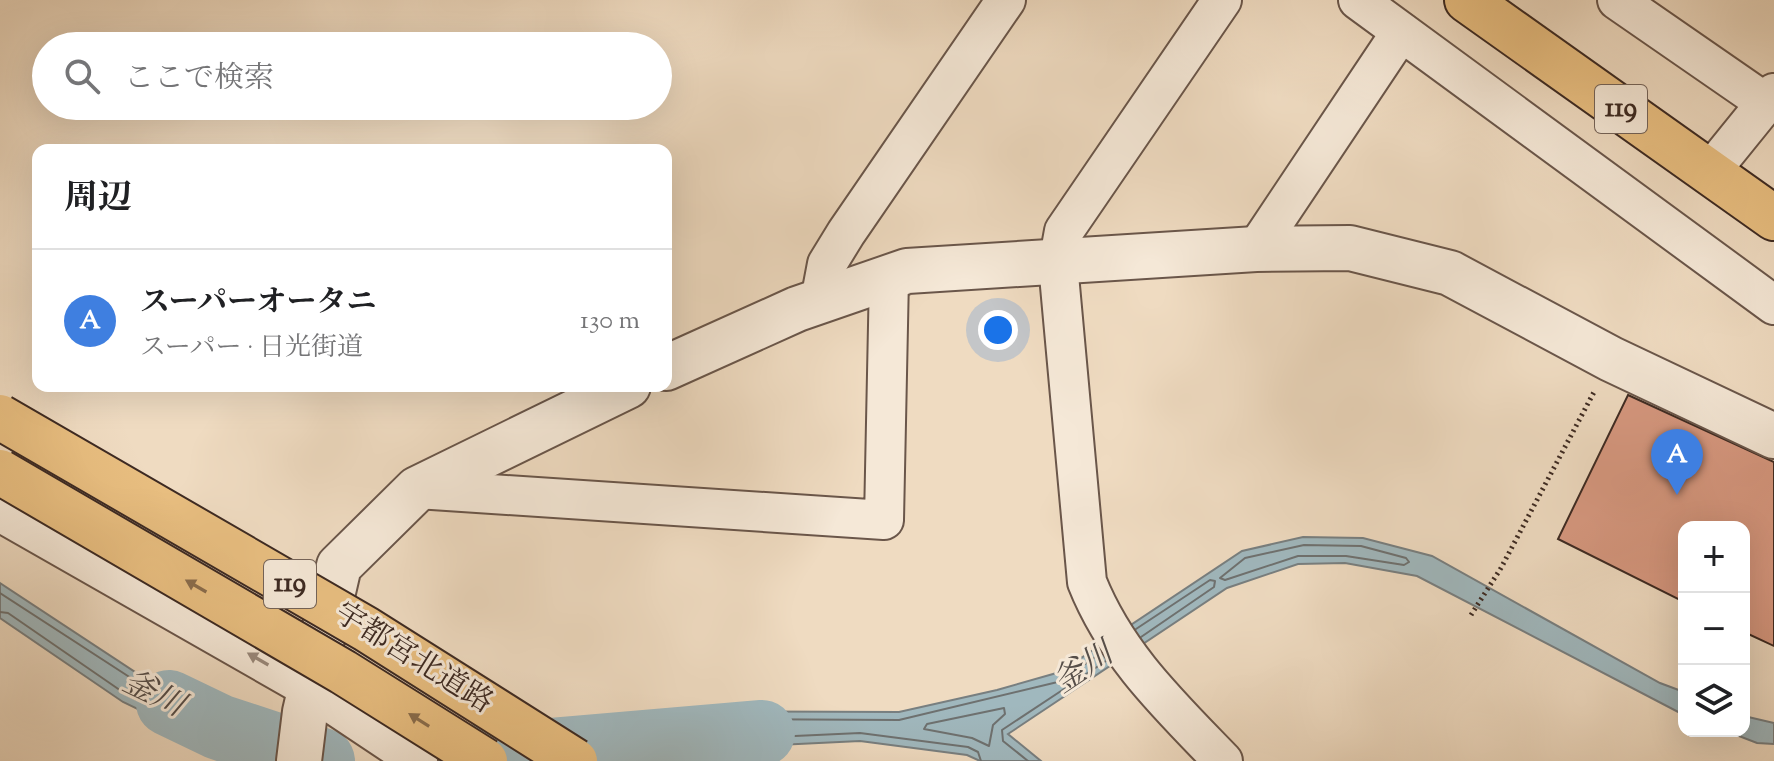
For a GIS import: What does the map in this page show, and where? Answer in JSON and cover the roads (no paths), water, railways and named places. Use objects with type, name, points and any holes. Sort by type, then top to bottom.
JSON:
[{"type":"highway","name":"119","points":[[1467,0],[1774,218]]},
{"type":"highway","name":"宇都宮北道路","points":[[0,417],[366,629],[575,761]]},
{"type":"highway","name":"宇都宮北道路","points":[[0,472],[343,672],[485,761]]},
{"type":"street","points":[[820,301],[827,264],[833,254],[1006,0]]},
{"type":"street","points":[[1222,0],[1064,231],[1058,264],[1087,582],[1102,620],[1140,675],[1223,761]]},
{"type":"street","points":[[1358,0],[1774,305]]},
{"type":"street","points":[[1617,0],[1770,98],[1710,172]]},
{"type":"street","points":[[1256,249],[1401,32]]},
{"type":"street","points":[[672,365],[820,301],[907,271],[1058,264],[1256,249],[1350,248],[1450,273],[1611,359],[1774,436]]},
{"type":"street","points":[[417,489],[884,520],[889,277]]},
{"type":"street","points":[[299,761],[308,701],[339,566],[417,489],[616,392]]},
{"type":"street","points":[[0,399],[334,588],[601,761]]},
{"type":"street","points":[[0,512],[308,701],[418,761]]},
{"type":"water","points":[[1303,537],[1363,538],[1432,556],[1660,683],[1678,690],[1678,712],[1417,576],[1345,563],[1298,564],[1227,588],[1008,734],[1041,761],[980,761],[967,755],[860,741],[671,750],[669,711],[899,712],[1060,672],[1242,551]]},
{"type":"water","points":[[0,583],[155,685],[254,729],[245,761],[123,702],[0,618]]},
{"type":"water","points":[[1750,717],[1774,723],[1774,744],[1757,743],[1742,737],[1750,737]]},
{"type":"waterway","name":"釜川","points":[[169,703],[219,727],[322,761]]},
{"type":"waterway","name":"釜川","points":[[434,761],[762,733]]},
{"type":"place","name":"スーパーオータニ","points":[[1677,495]]}]
